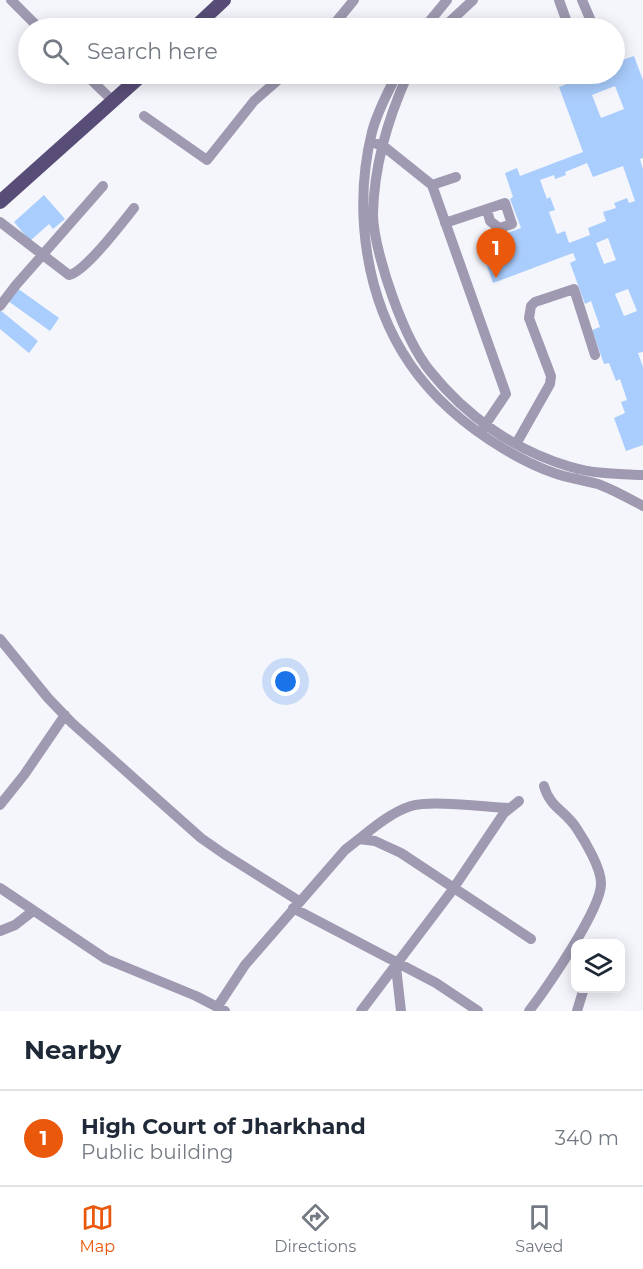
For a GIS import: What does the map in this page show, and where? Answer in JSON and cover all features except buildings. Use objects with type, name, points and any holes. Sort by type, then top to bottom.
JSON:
[{"type":"main road","points":[[205,18],[224,0]]},
{"type":"main road","points":[[0,202],[132,84]]},
{"type":"street","points":[[11,0],[29,18]]},
{"type":"street","points":[[339,18],[354,0]]},
{"type":"street","points":[[432,18],[447,0]]},
{"type":"street","points":[[453,18],[472,0]]},
{"type":"street","points":[[560,0],[566,18]]},
{"type":"street","points":[[582,0],[590,18]]},
{"type":"street","points":[[95,84],[113,101]]},
{"type":"street","points":[[144,116],[207,160],[254,101],[274,84]]},
{"type":"street","points":[[392,84],[372,131],[365,172],[363,222],[371,272],[385,316],[416,371],[433,392],[483,429],[531,453],[572,468],[608,474],[643,475]]},
{"type":"street","points":[[403,84],[392,108],[379,157],[373,216],[384,274],[399,315],[429,370],[506,451],[554,473],[598,484],[643,506]]},
{"type":"street","points":[[370,142],[382,145],[432,185],[506,394],[483,429]]},
{"type":"street","points":[[432,185],[456,177]]},
{"type":"street","points":[[0,306],[104,186]]},
{"type":"street","points":[[0,222],[64,273],[73,274],[87,262],[134,208]]},
{"type":"street","points":[[446,224],[487,210]]},
{"type":"street","points":[[516,444],[550,384],[551,376],[529,318],[531,306],[535,302],[574,289],[595,355]]},
{"type":"street","points":[[0,639],[65,715],[201,838],[296,905],[398,965],[436,983],[478,1011]]},
{"type":"street","points":[[0,806],[65,715]]},
{"type":"street","points":[[544,786],[550,801],[576,826],[600,878],[601,886],[597,900],[579,939]]},
{"type":"street","points":[[361,1011],[455,887],[509,808],[519,801]]},
{"type":"street","points":[[0,888],[106,959],[222,1009],[245,964],[345,850],[381,822],[410,806],[434,804],[509,808]]},
{"type":"street","points":[[359,839],[375,840],[384,844],[455,887],[531,939]]},
{"type":"street","points":[[0,932],[15,925],[33,911]]},
{"type":"street","points":[[529,1011],[571,954]]},
{"type":"street","points":[[398,965],[401,1011]]},
{"type":"street","points":[[577,1011],[582,993]]},
{"type":"place","name":"High Court of Jharkhand","points":[[496,278]]}]
